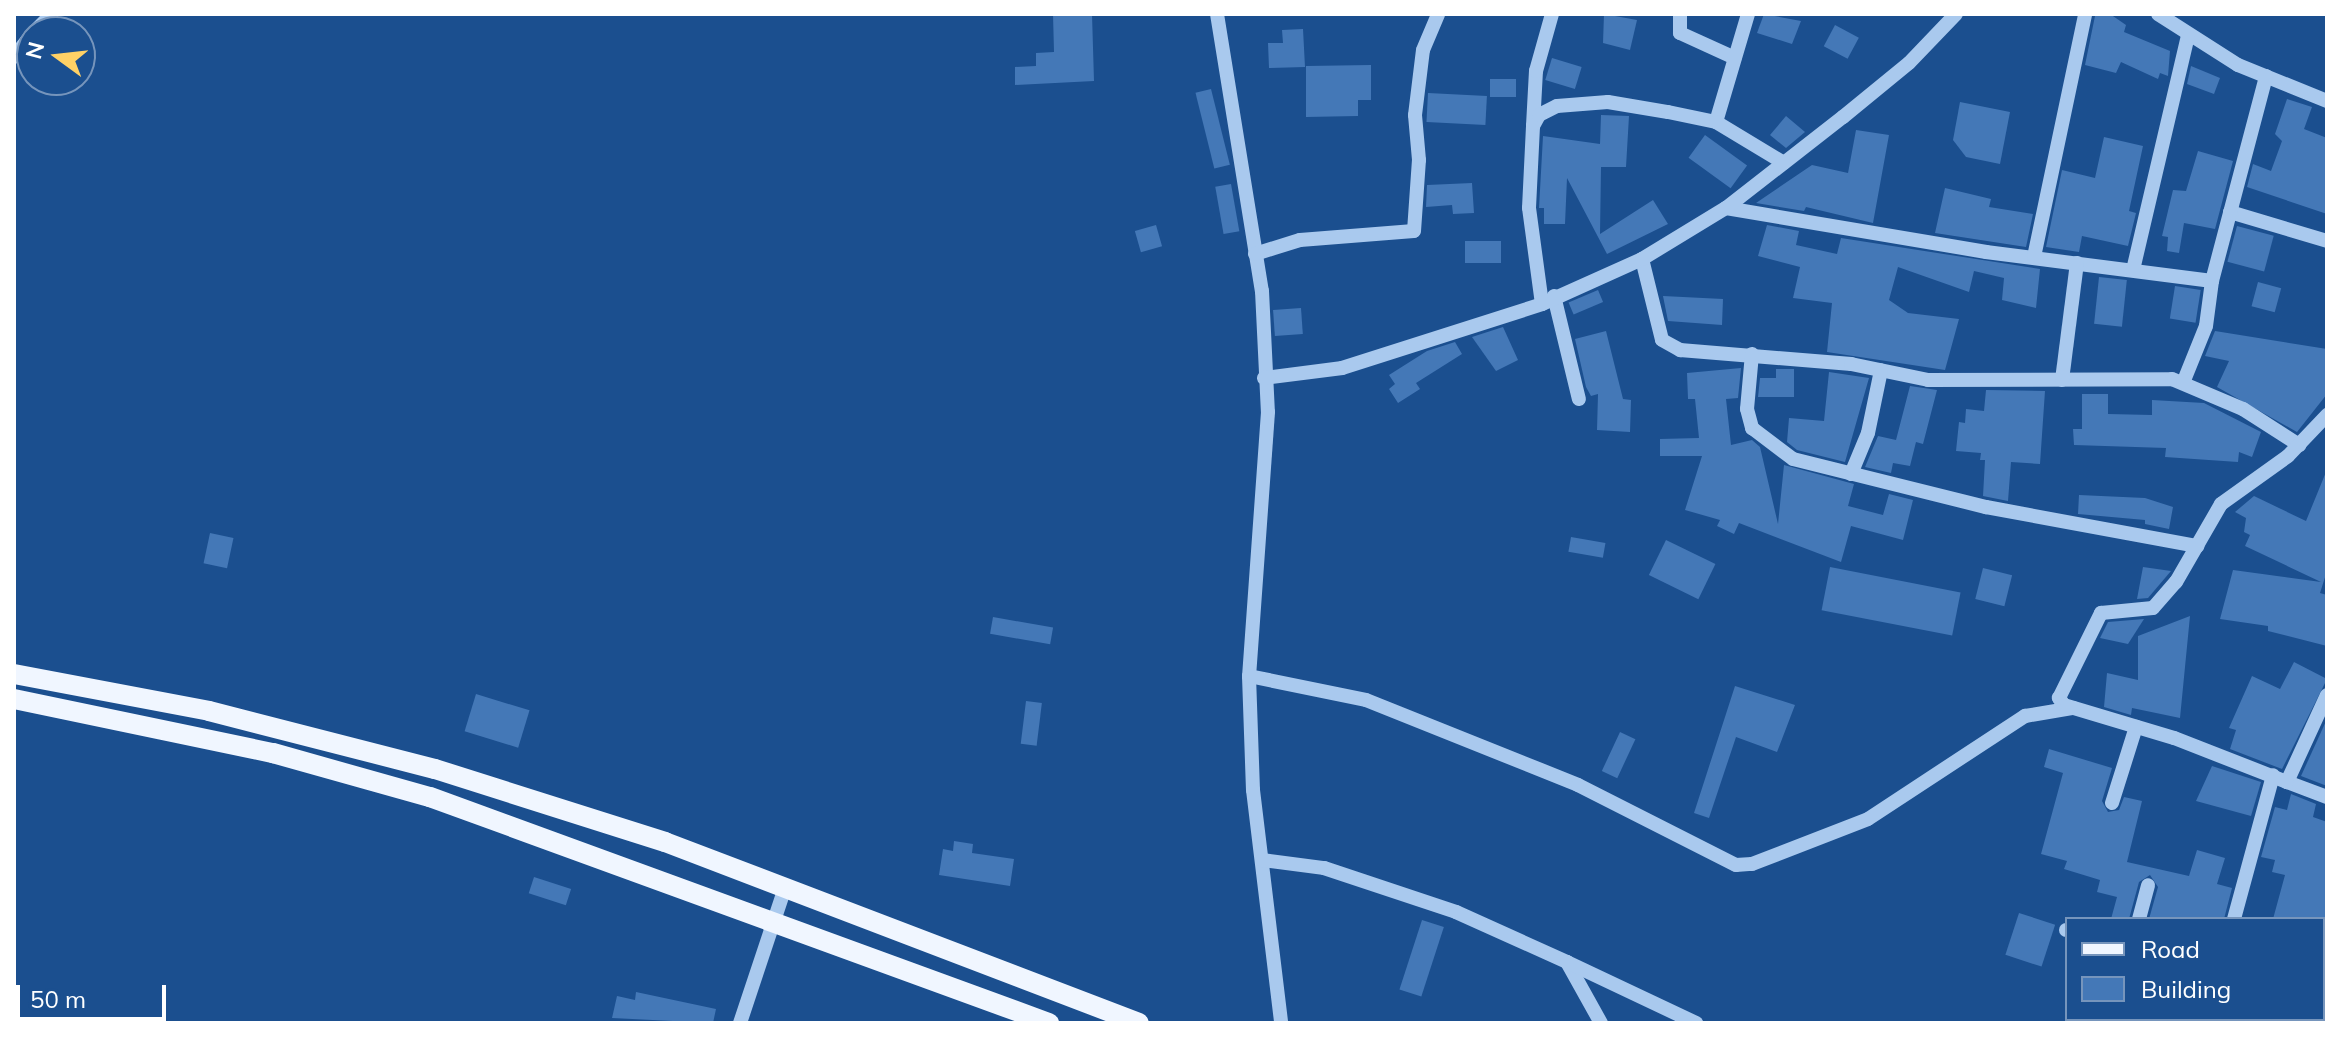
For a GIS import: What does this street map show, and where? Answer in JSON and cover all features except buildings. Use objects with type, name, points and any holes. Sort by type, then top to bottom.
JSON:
[{"type":"main road","points":[[14,674],[209,711],[435,769],[665,842],[1139,1023]]},
{"type":"main road","points":[[14,699],[273,753],[430,797],[1049,1023]]},
{"type":"street","points":[[1217,14],[1255,254],[1268,412],[1249,676],[1262,860],[1281,1023]]},
{"type":"street","points":[[1255,254],[1300,240],[1414,231],[1419,160],[1415,115],[1423,50],[1438,14]]},
{"type":"street","points":[[1552,14],[1536,71],[1529,208],[1548,300],[1579,399]]},
{"type":"street","points":[[1680,14],[1680,33],[1735,58]]},
{"type":"street","points":[[1716,122],[1748,14]]},
{"type":"street","points":[[1264,378],[1342,368],[1548,300],[1642,259],[1726,208],[1784,163],[1909,63],[1956,14]]},
{"type":"street","points":[[2034,257],[2085,14]]},
{"type":"street","points":[[2158,14],[2188,36],[2266,76],[2327,101]]},
{"type":"street","points":[[2133,270],[2188,36]]},
{"type":"street","points":[[2183,383],[2206,326],[2212,281],[2266,76]]},
{"type":"street","points":[[1533,126],[1539,115],[1557,106],[1608,102],[1716,122],[1784,163]]},
{"type":"street","points":[[1726,208],[2034,257],[2212,281]]},
{"type":"street","points":[[2230,212],[2327,241]]},
{"type":"street","points":[[1642,259],[1662,340],[1680,350],[1752,354],[1881,370],[1928,380],[2158,378],[2183,383],[2243,409],[2299,445]]},
{"type":"street","points":[[2062,380],[2077,263]]},
{"type":"street","points":[[1752,354],[1747,409],[1752,428],[1793,459],[1986,507],[2197,546]]},
{"type":"street","points":[[1851,474],[1868,433],[1881,370]]},
{"type":"street","points":[[2327,415],[2299,445],[2221,504],[2176,582],[2153,608],[2101,613],[2059,698],[2073,708],[2273,775],[2327,797]]},
{"type":"street","points":[[1249,676],[1366,700],[1578,785],[1736,865],[1752,864],[1868,819],[2025,716],[2073,708]]},
{"type":"street","points":[[2287,782],[2327,695]]},
{"type":"street","points":[[2112,803],[2136,727]]},
{"type":"street","points":[[2235,917],[2273,775]]},
{"type":"street","points":[[1262,860],[1339,873],[1456,912],[1696,1023]]},
{"type":"street","points":[[2140,917],[2148,885]]},
{"type":"street","points":[[740,1023],[785,888]]},
{"type":"street","points":[[1567,962],[1601,1023]]}]
